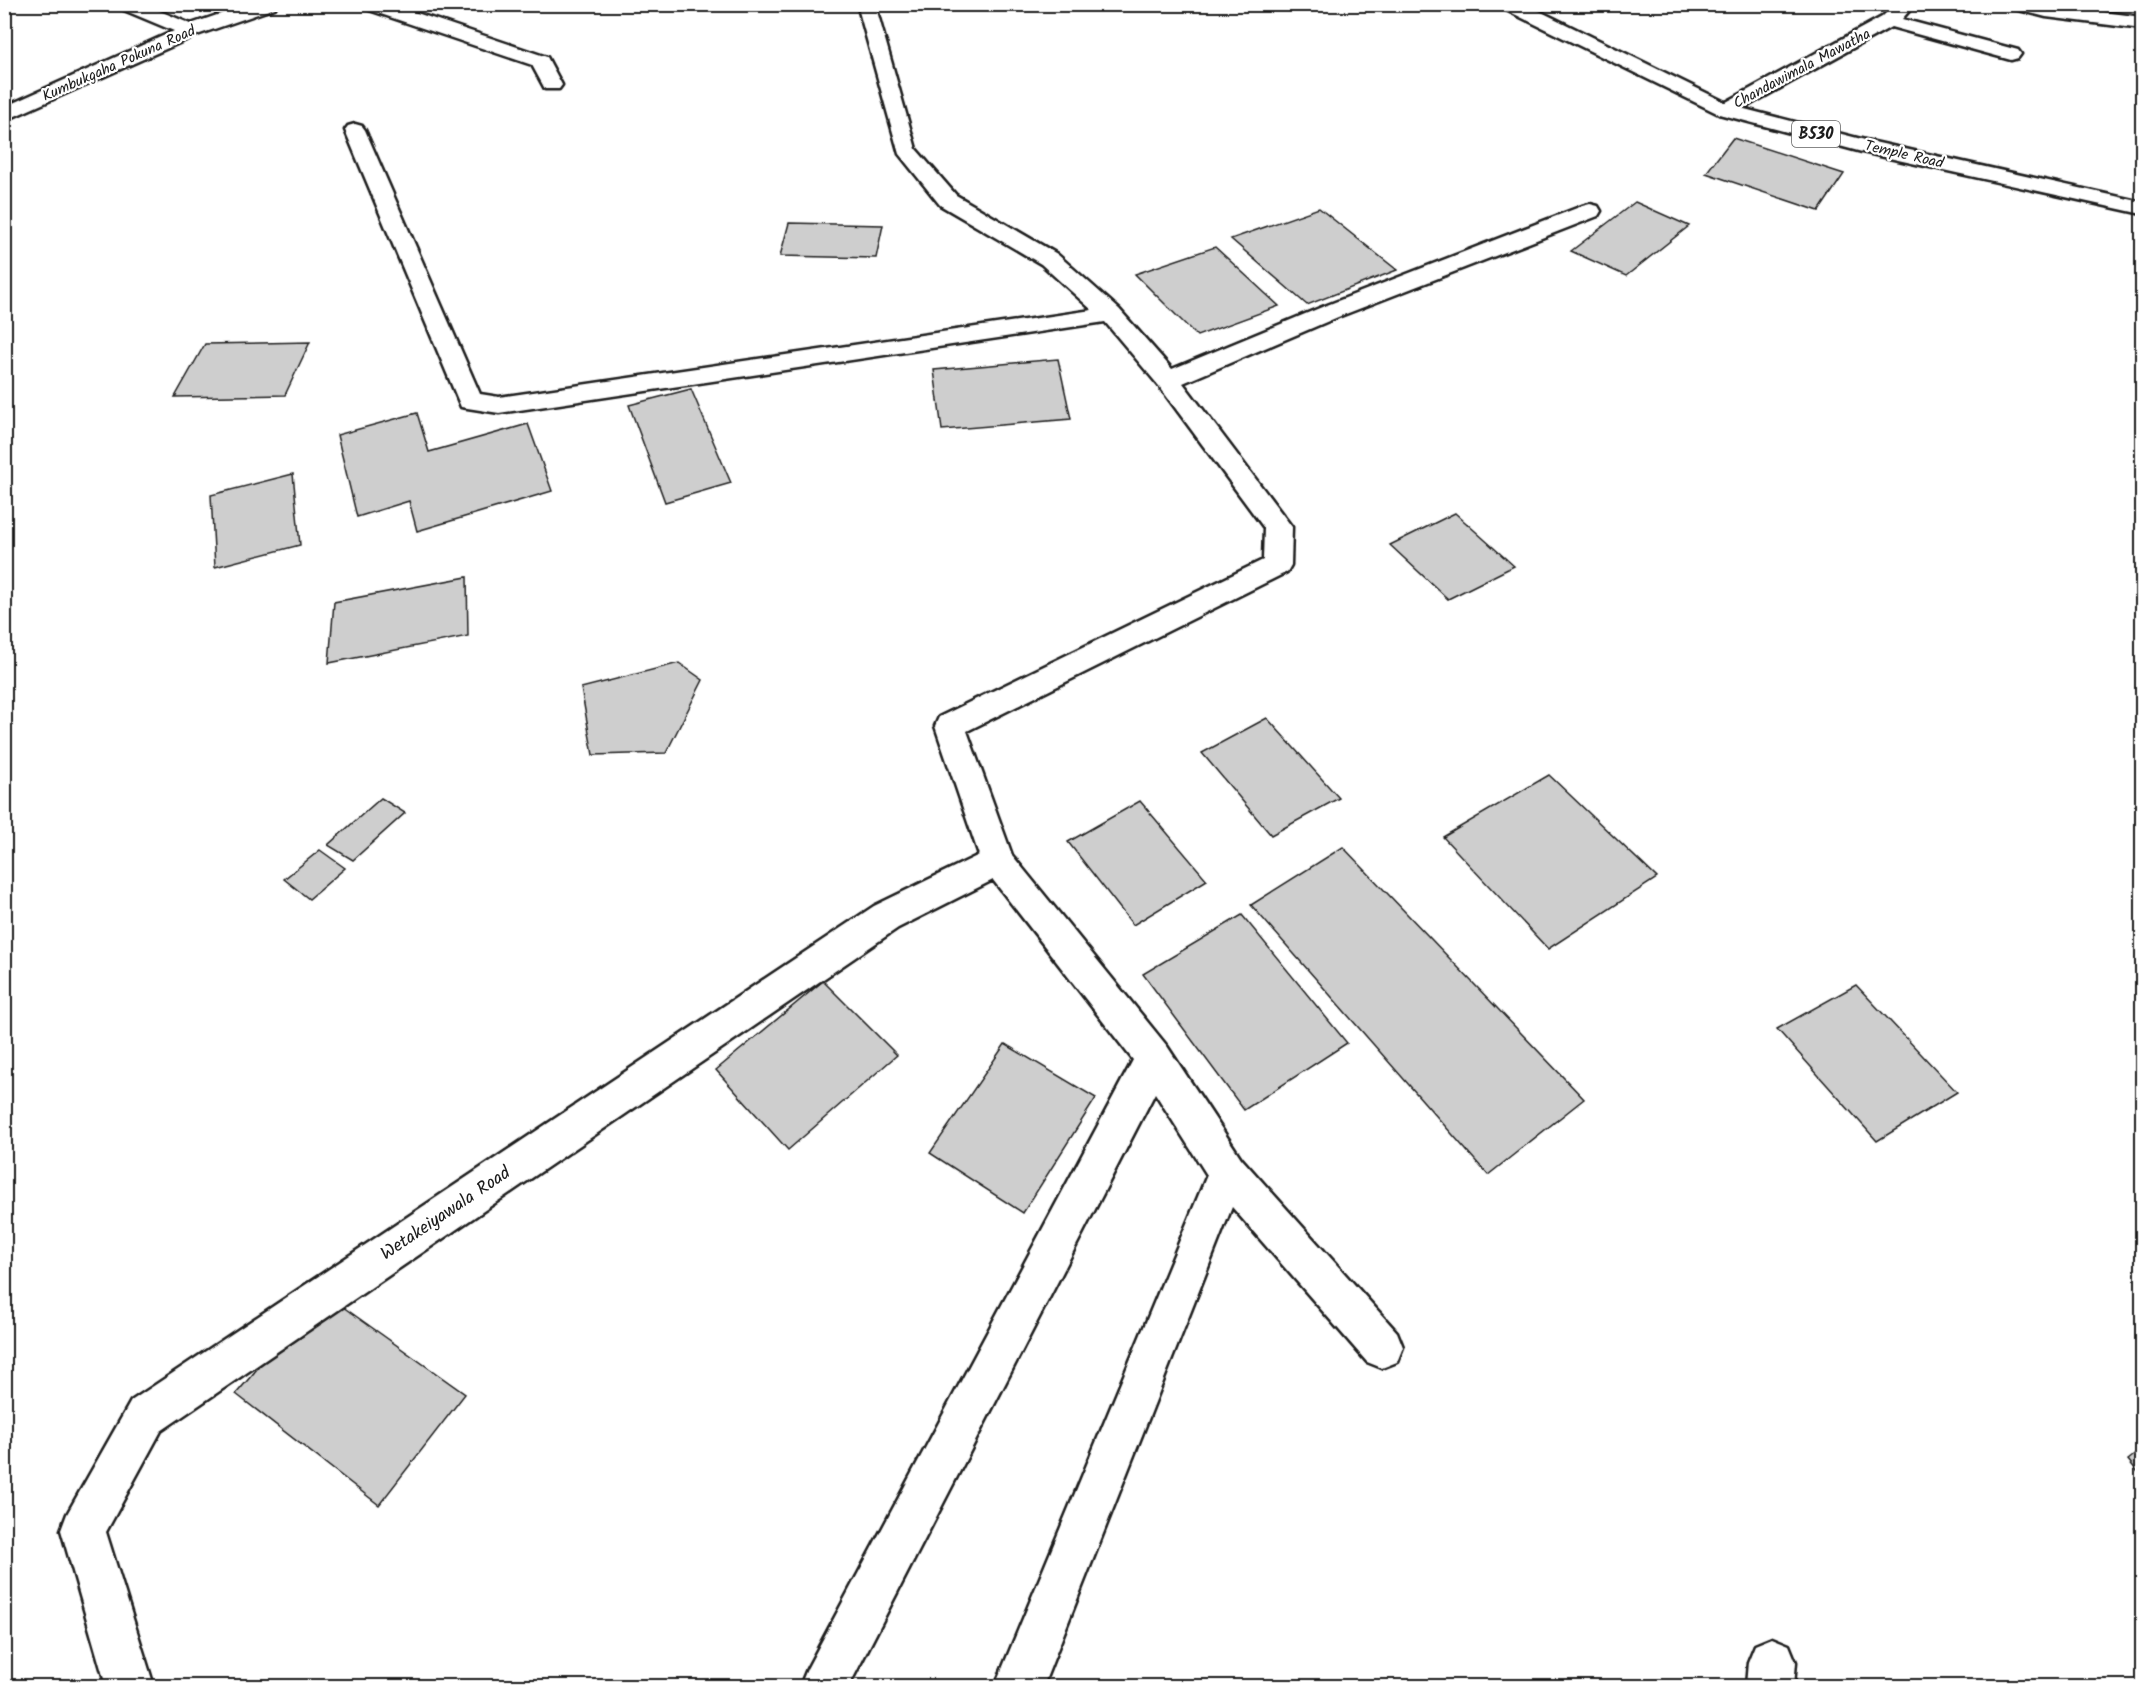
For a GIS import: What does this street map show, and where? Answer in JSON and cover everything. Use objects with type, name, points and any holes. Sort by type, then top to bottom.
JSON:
[{"type":"street","points":[[126,4],[190,31]]},
{"type":"street","name":"Kumbukgaha Pokuna Road","points":[[4,115],[190,31],[268,4]]},
{"type":"street","points":[[370,4],[540,61],[552,85]]},
{"type":"street","points":[[866,4],[906,150],[948,200],[1048,259],[1111,314],[1168,380],[1278,527],[1277,565],[950,726],[998,862],[1154,1058],[1227,1172],[1382,1347]]},
{"type":"street","name":"Temple Road","points":[[1509,4],[1726,110],[1862,146],[2142,208]]},
{"type":"street","name":"Chandawimala Mawatha","points":[[1726,110],[1889,21],[1906,4]]},
{"type":"street","points":[[2018,4],[2046,12],[2142,23]]},
{"type":"street","points":[[1889,21],[2011,54]]},
{"type":"street","points":[[355,130],[470,401],[499,405],[1111,314]]},
{"type":"street","points":[[1168,380],[1330,312],[1590,211]]},
{"type":"street","name":"Wetakeiyawala Road","points":[[130,1686],[83,1530],[146,1416],[886,917],[998,862]]},
{"type":"street","points":[[824,1686],[1154,1058]]},
{"type":"street","points":[[1018,1686],[1227,1172]]},
{"type":"building","points":[[1733,138],[1844,174],[1819,211],[1706,173]]},
{"type":"building","points":[[1635,202],[1689,226],[1626,276],[1571,251]]},
{"type":"building","points":[[1319,208],[1397,270],[1307,305],[1231,239]]},
{"type":"building","points":[[789,223],[883,225],[876,258],[780,256]]},
{"type":"building","points":[[1215,247],[1279,306],[1197,336],[1135,274]]},
{"type":"building","points":[[310,342],[285,395],[175,397],[205,344]]},
{"type":"building","points":[[1058,359],[1071,419],[942,430],[934,370]]},
{"type":"building","points":[[691,389],[731,483],[665,502],[629,405]]},
{"type":"building","points":[[417,413],[429,452],[528,424],[552,491],[417,531],[409,501],[357,517],[337,435]]},
{"type":"building","points":[[293,474],[300,545],[215,567],[211,495]]},
{"type":"building","points":[[1455,513],[1514,566],[1448,599],[1390,545]]},
{"type":"building","points":[[467,577],[468,636],[329,663],[334,602]]},
{"type":"building","points":[[679,663],[703,680],[666,753],[593,755],[581,688]]},
{"type":"building","points":[[1267,718],[1339,798],[1271,835],[1202,753]]},
{"type":"building","points":[[1549,775],[1657,878],[1548,949],[1443,837]]},
{"type":"building","points":[[381,798],[405,813],[353,860],[328,845]]},
{"type":"building","points":[[1140,801],[1207,880],[1133,925],[1068,842]]},
{"type":"building","points":[[1343,847],[1584,1099],[1488,1175],[1251,905]]},
{"type":"building","points":[[320,850],[345,868],[309,899],[284,879]]},
{"type":"building","points":[[1242,915],[1347,1043],[1244,1110],[1143,974]]},
{"type":"building","points":[[823,981],[897,1055],[788,1150],[716,1070]]},
{"type":"building","points":[[1856,985],[1957,1092],[1877,1141],[1777,1029]]},
{"type":"building","points":[[1005,1044],[1096,1098],[1023,1213],[930,1153]]},
{"type":"building","points":[[322,1292],[465,1394],[379,1505],[236,1394]]},
{"type":"building","points":[[2142,1449],[2142,1477],[2128,1460]]}]
